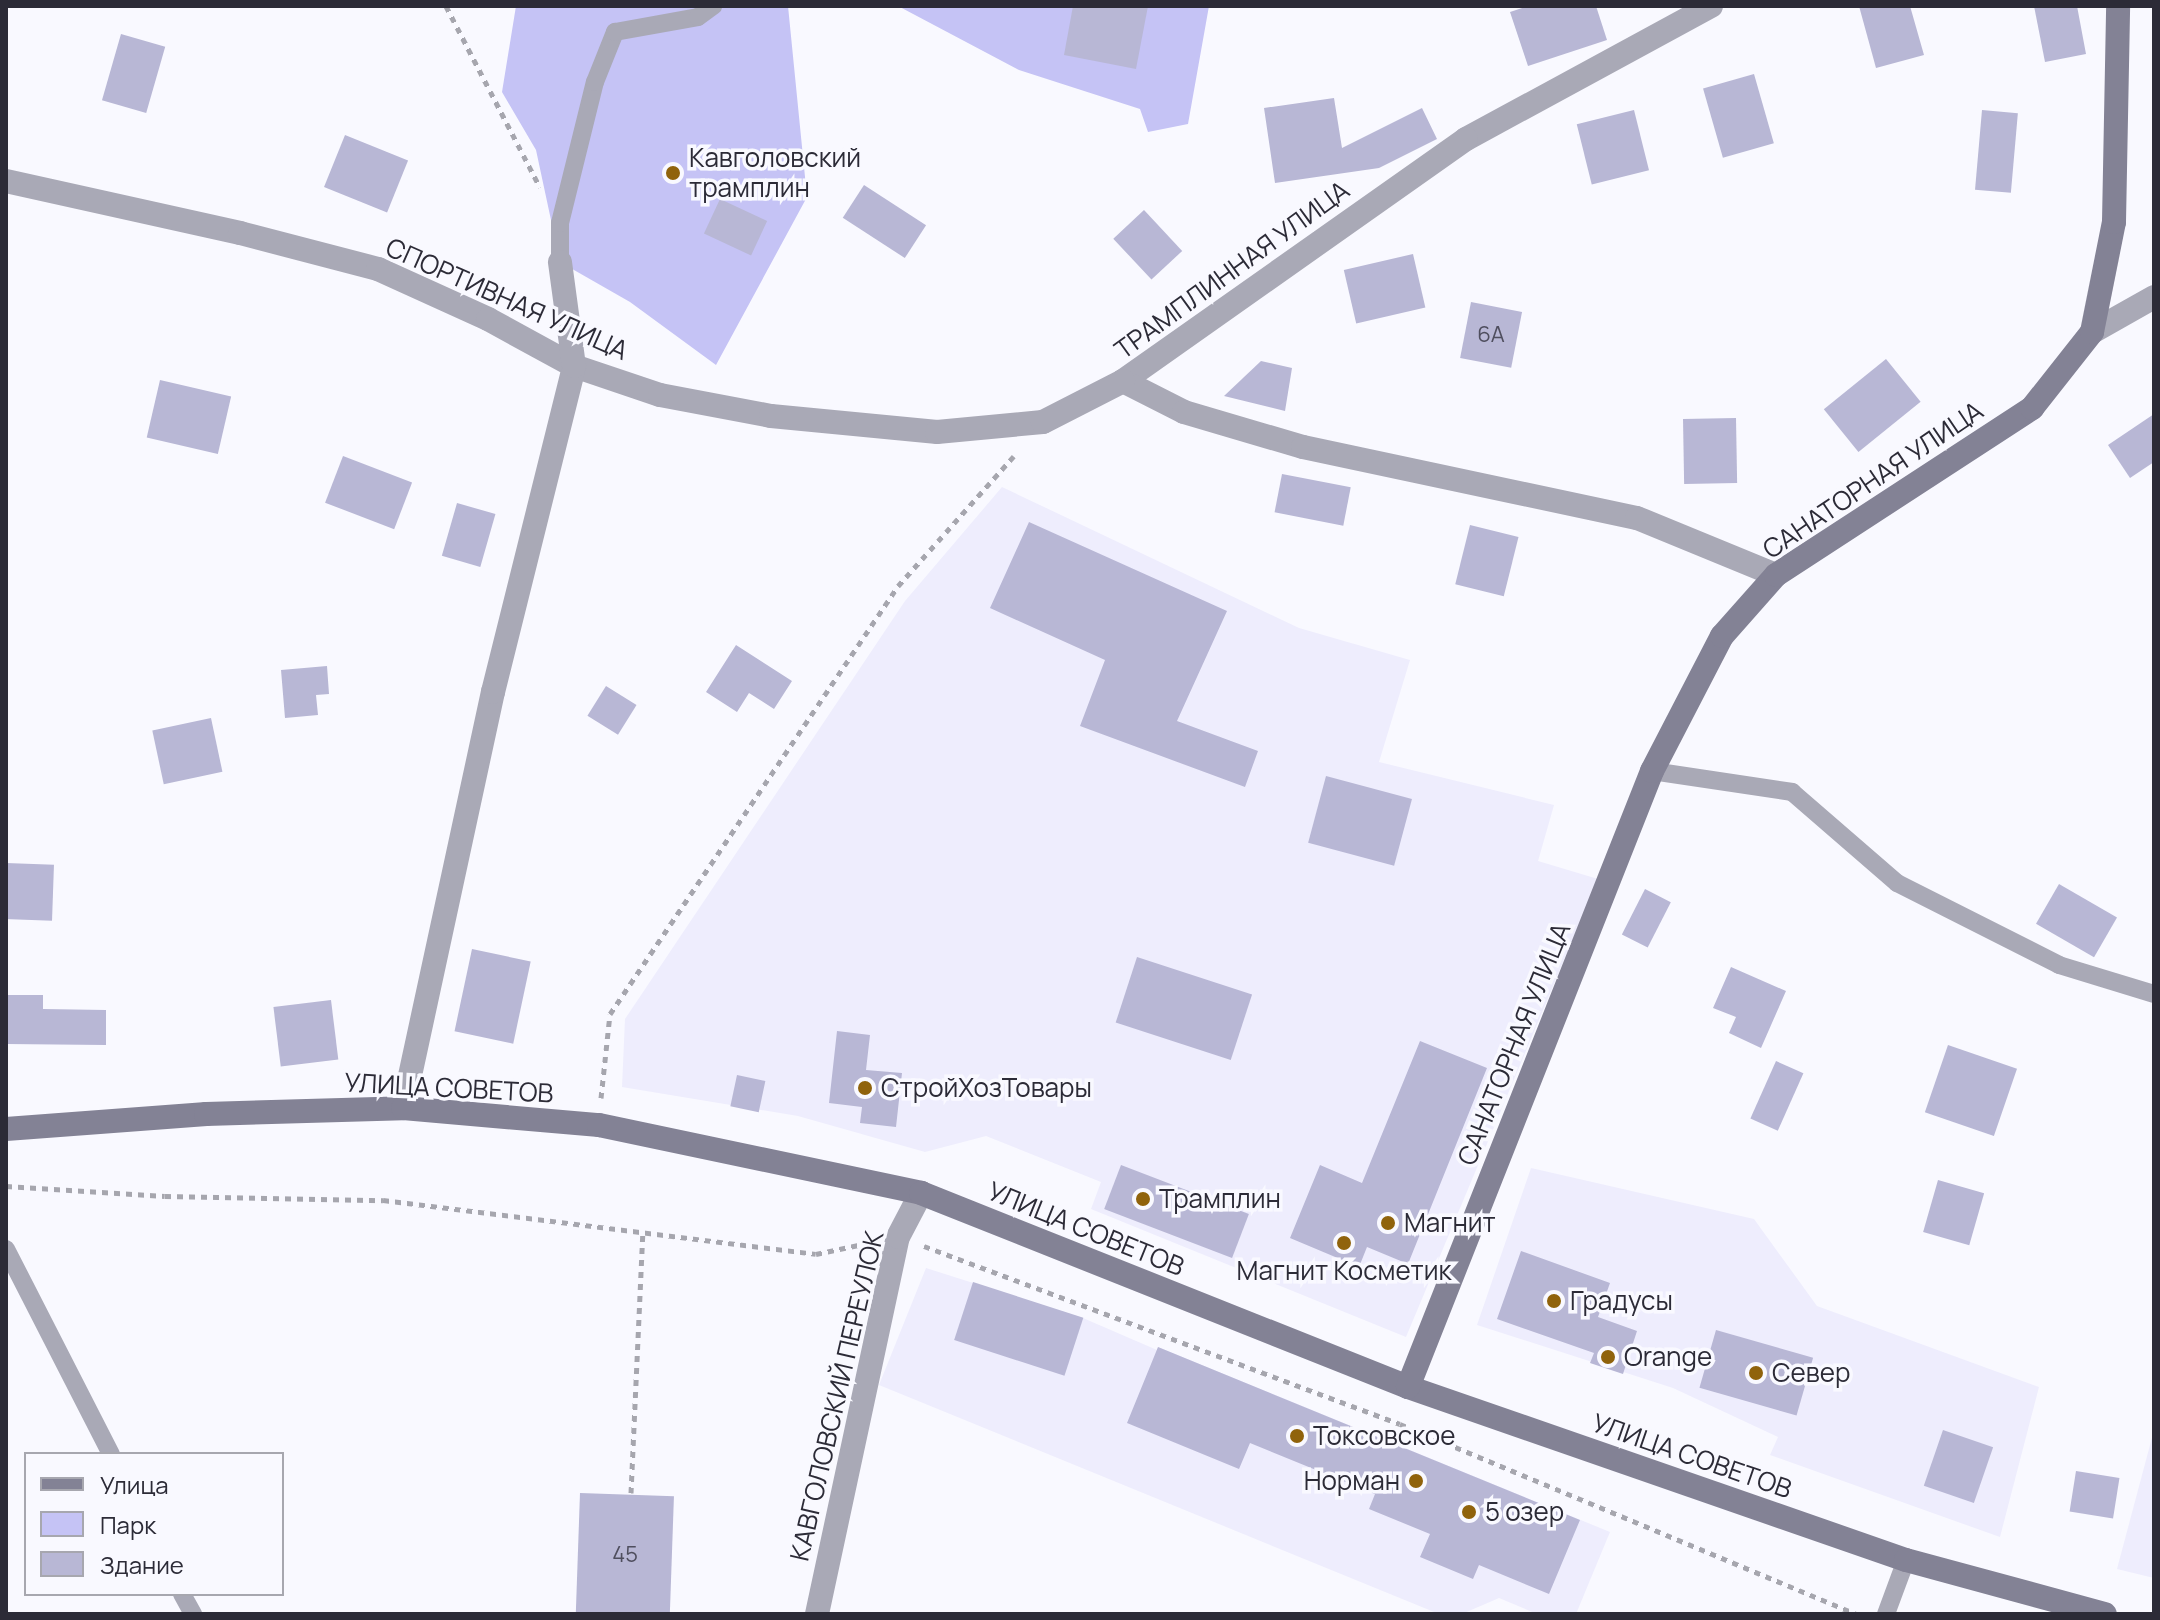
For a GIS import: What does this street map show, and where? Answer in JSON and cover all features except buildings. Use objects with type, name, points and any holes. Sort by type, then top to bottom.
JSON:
[{"type":"main road","name":"САНАТОРНАЯ УЛИЦА","points":[[1408,1387],[1652,771],[1722,636],[1776,575],[2032,408],[2092,332],[2114,222],[2118,6]]},
{"type":"main road","name":"УЛИЦА СОВЕТОВ","points":[[6,1129],[206,1114],[403,1108],[599,1125],[921,1193],[1408,1387],[1906,1560],[2105,1614]]},
{"type":"street","name":"ТРАМПЛИННАЯ УЛИЦА","points":[[1711,6],[1466,139],[1123,381],[1184,412],[1303,447],[1637,518],[1776,575]]},
{"type":"street","name":"СПОРТИВНАЯ УЛИЦА","points":[[6,181],[240,233],[378,269],[488,319],[574,366],[660,395],[771,416],[937,432],[1043,422],[1123,381]]},
{"type":"street","points":[[403,1108],[493,692],[574,366],[560,262]]},
{"type":"street","points":[[2092,332],[2154,297]]},
{"type":"street","name":"КАВГОЛОВСКИЙ ПЕРЕУЛОК","points":[[817,1614],[898,1237],[921,1193]]},
{"type":"lane","points":[[560,262],[560,223],[595,82],[615,32],[698,17],[713,6]]},
{"type":"lane","points":[[1652,771],[1792,792],[1897,883],[2059,965],[2154,994]]},
{"type":"lane","points":[[6,1249],[110,1452]]},
{"type":"lane","points":[[1886,1614],[1906,1560]]},
{"type":"lane","points":[[183,1596],[193,1614]]},
{"type":"path","points":[[446,6],[560,223]]},
{"type":"path","points":[[599,1125],[610,1014],[898,586],[1043,422]]},
{"type":"path","points":[[6,1186],[165,1196],[383,1200],[816,1254],[898,1237],[1400,1424],[1857,1614]]},
{"type":"path","points":[[631,1493],[643,1231]]},
{"type":"shaded area","points":[[1002,487],[1299,628],[1410,660],[1379,762],[1554,805],[1538,861],[1598,879],[1406,1337],[1091,1209],[1101,1182],[986,1136],[925,1152],[798,1116],[622,1087],[625,1019],[905,601]]},
{"type":"shaded area","points":[[1531,1168],[1754,1219],[1817,1306],[2039,1387],[2000,1537],[1770,1455],[1778,1437],[1673,1388],[1477,1325]]},
{"type":"shaded area","points":[[926,1268],[1083,1318],[1610,1532],[1576,1614],[1537,1614],[1499,1598],[1462,1614],[1439,1614],[879,1385]]},
{"type":"shaded area","points":[[2154,1430],[2154,1578],[2117,1569]]},
{"type":"green space","name":"Кавголовский трамплин","points":[[516,6],[788,6],[807,197],[716,365],[630,302],[560,262],[536,150],[502,92]]},
{"type":"green space","points":[[898,6],[1209,6],[1188,124],[1148,132],[1140,109],[1019,70]]},
{"type":"place","name":"Кавголовский трамплин","points":[[673,173]]},
{"type":"place","name":"СтройХозТовары","points":[[865,1088]]},
{"type":"place","name":"Трамплин","points":[[1143,1199]]},
{"type":"place","name":"Магнит","points":[[1388,1223]]},
{"type":"place","name":"Магнит Косметик","points":[[1344,1243]]},
{"type":"place","name":"Градусы","points":[[1554,1301]]},
{"type":"place","name":"Orange","points":[[1608,1357]]},
{"type":"place","name":"Север","points":[[1756,1373]]},
{"type":"place","name":"Токсовское","points":[[1297,1436]]},
{"type":"place","name":"Норман","points":[[1416,1481]]},
{"type":"place","name":"5 озер","points":[[1469,1512]]}]
